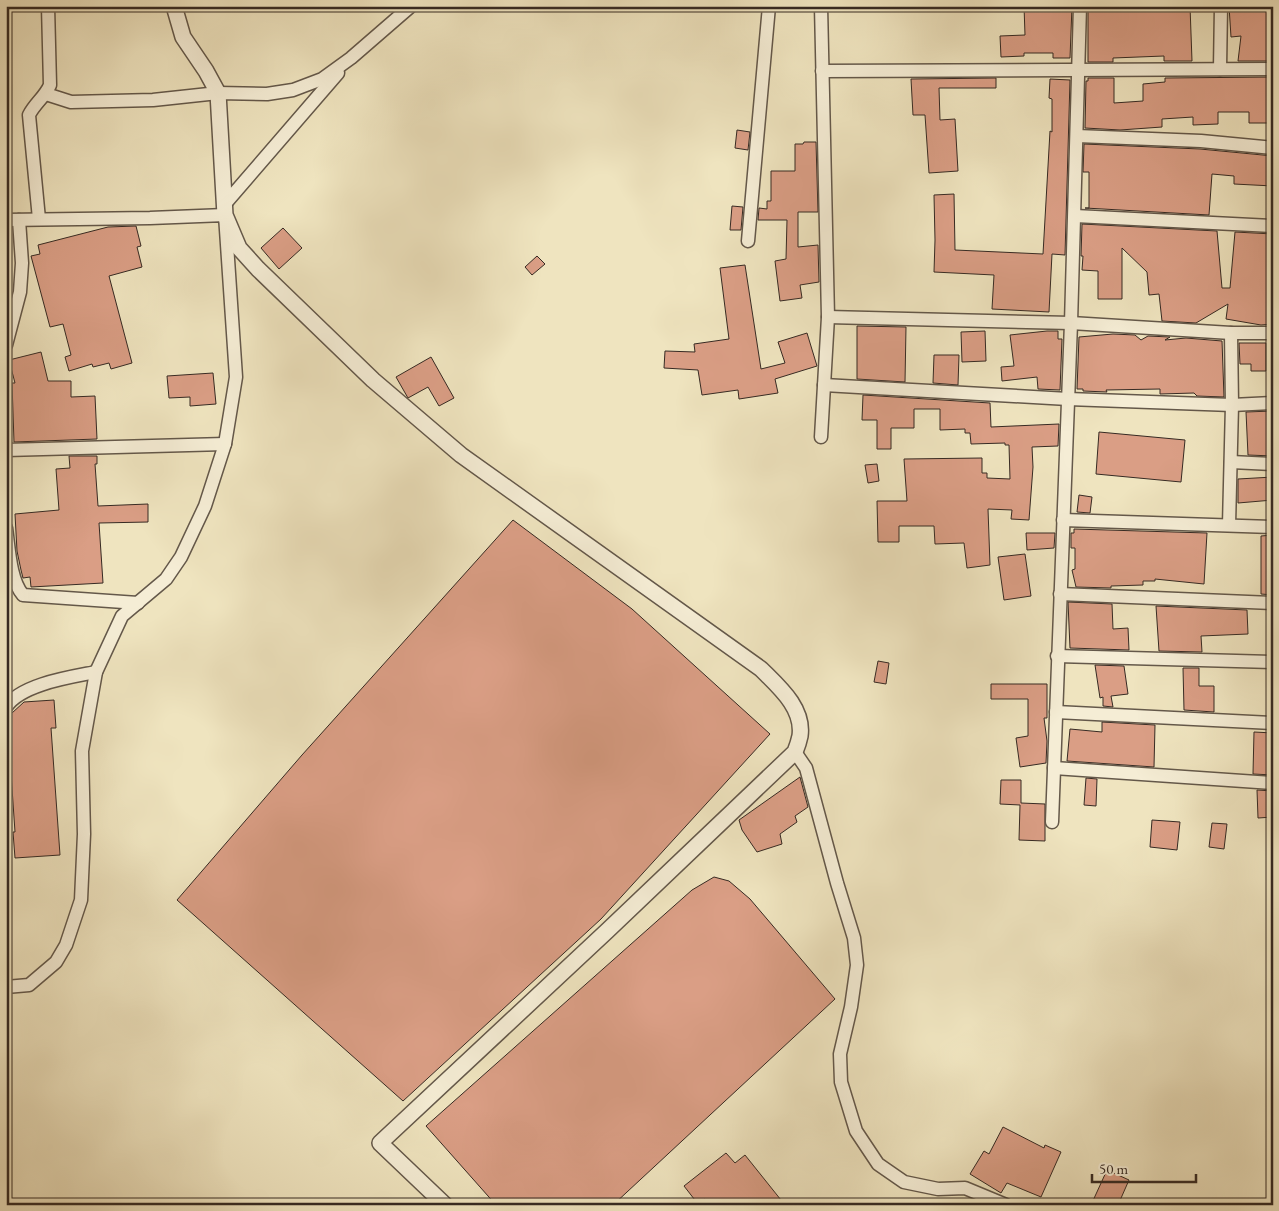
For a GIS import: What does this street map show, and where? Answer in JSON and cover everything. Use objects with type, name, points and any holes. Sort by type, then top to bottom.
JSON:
[{"type":"street","points":[[39,219],[29,115],[34,105],[46,94],[50,84],[48,6]]},
{"type":"street","points":[[6,986],[30,985],[56,962],[66,945],[81,900],[84,834],[82,750],[96,672],[122,616],[166,579],[181,557],[205,506],[225,444],[236,378],[218,93],[183,37],[174,6]]},
{"type":"street","points":[[46,94],[71,102],[154,100],[218,93],[267,94],[293,90],[322,79],[351,58],[411,6]]},
{"type":"street","points":[[748,241],[769,6]]},
{"type":"street","points":[[821,6],[828,317],[821,437]]},
{"type":"street","points":[[1052,822],[1075,216],[1080,6]]},
{"type":"street","points":[[1220,69],[1221,6]]},
{"type":"street","points":[[6,220],[150,218],[225,210],[351,58]]},
{"type":"street","points":[[822,71],[1273,69]]},
{"type":"street","points":[[1077,136],[1201,140],[1273,148]]},
{"type":"street","points":[[225,210],[239,248],[258,269],[373,380],[454,449],[761,670],[782,690],[792,704],[799,720],[800,735],[795,752],[608,931],[380,1142],[445,1205]]},
{"type":"street","points":[[1075,216],[1273,226]]},
{"type":"street","points":[[6,345],[20,292],[22,263],[19,220]]},
{"type":"street","points":[[828,317],[1071,323],[1231,333],[1273,333]]},
{"type":"street","points":[[1229,525],[1232,405],[1231,333]]},
{"type":"street","points":[[824,385],[1068,400],[1232,405],[1273,404]]},
{"type":"street","points":[[6,450],[225,444]]},
{"type":"street","points":[[1231,462],[1273,464]]},
{"type":"street","points":[[1063,520],[1273,527]]},
{"type":"street","points":[[6,528],[14,580],[23,595],[138,603]]},
{"type":"street","points":[[1060,594],[1273,602]]},
{"type":"street","points":[[1058,656],[1273,662]]},
{"type":"street","points":[[6,707],[18,696],[30,689],[63,678],[96,672]]},
{"type":"street","points":[[1056,712],[1273,723]]},
{"type":"street","points":[[795,752],[806,768],[854,938],[857,964],[851,1007],[840,1054],[841,1082],[856,1131],[878,1164],[904,1182],[938,1189],[965,1188],[1006,1205]]},
{"type":"street","points":[[1054,768],[1273,783]]},
{"type":"building","points":[[1024,6],[1072,6],[1070,58],[1053,58],[1053,53],[1024,53],[1024,56],[1001,57],[1000,36],[1025,35]]},
{"type":"building","points":[[1088,6],[1190,6],[1192,61],[1164,61],[1164,56],[1113,58],[1113,62],[1088,62]]},
{"type":"building","points":[[1229,6],[1273,6],[1273,61],[1238,61],[1241,36],[1231,37]]},
{"type":"building","points":[[1273,77],[1273,123],[1249,123],[1249,112],[1218,112],[1218,124],[1193,125],[1193,117],[1162,119],[1162,127],[1120,130],[1085,128],[1086,81],[1088,81],[1088,78],[1114,78],[1114,103],[1143,101],[1143,84],[1165,82],[1165,78]]},
{"type":"building","points":[[996,78],[996,88],[939,88],[940,120],[955,119],[958,171],[929,173],[925,115],[913,115],[911,79]]},
{"type":"building","points":[[1050,79],[1070,80],[1065,255],[1052,254],[1049,312],[992,309],[994,275],[934,272],[934,195],[954,194],[955,250],[1043,254],[1050,131],[1052,132],[1052,99],[1049,98]]},
{"type":"building","points":[[737,130],[750,132],[748,150],[735,148]]},
{"type":"building","points":[[804,142],[816,142],[818,212],[798,212],[798,247],[818,245],[819,282],[800,285],[802,298],[780,301],[775,261],[786,259],[787,220],[758,220],[759,208],[767,209],[767,201],[771,201],[771,171],[795,171],[795,144],[803,144]]},
{"type":"building","points":[[1084,144],[1200,149],[1273,156],[1273,186],[1234,184],[1234,176],[1212,174],[1209,215],[1085,208],[1089,208],[1089,172],[1083,172]]},
{"type":"building","points":[[732,206],[743,207],[741,230],[730,230]]},
{"type":"building","points":[[1082,224],[1217,231],[1222,288],[1230,288],[1235,232],[1273,234],[1273,324],[1261,325],[1226,319],[1228,304],[1196,323],[1162,321],[1159,294],[1149,295],[1147,272],[1122,248],[1122,299],[1098,299],[1098,271],[1082,270]]},
{"type":"building","points":[[136,226],[141,246],[137,247],[142,267],[109,276],[132,363],[111,369],[109,363],[93,367],[92,364],[69,371],[65,357],[71,355],[63,324],[50,327],[31,256],[40,254],[38,245],[108,227]]},
{"type":"building","points":[[283,228],[302,248],[279,269],[261,248]]},
{"type":"building","points":[[537,256],[545,264],[532,275],[525,267]]},
{"type":"building","points":[[745,265],[761,369],[785,363],[778,342],[807,333],[817,366],[775,379],[778,393],[739,399],[738,390],[702,395],[698,370],[664,368],[665,351],[695,352],[694,344],[729,339],[720,268]]},
{"type":"building","points":[[857,326],[906,327],[905,382],[857,379]]},
{"type":"building","points":[[985,331],[986,361],[962,362],[961,332]]},
{"type":"building","points":[[1058,331],[1058,339],[1062,339],[1060,390],[1038,389],[1037,377],[1002,381],[1001,367],[1014,366],[1010,335]]},
{"type":"building","points":[[1113,334],[1135,335],[1141,340],[1148,336],[1170,337],[1165,340],[1186,338],[1222,341],[1224,397],[1197,396],[1194,393],[1160,394],[1160,389],[1106,390],[1107,392],[1077,389],[1079,337]]},
{"type":"building","points":[[1239,343],[1266,343],[1266,371],[1251,371],[1251,364],[1240,364]]},
{"type":"building","points":[[41,352],[48,381],[71,381],[71,397],[95,396],[97,439],[14,442],[12,383],[15,383],[9,360]]},
{"type":"building","points":[[934,355],[959,355],[958,385],[933,383]]},
{"type":"building","points":[[431,357],[454,398],[439,406],[428,387],[408,398],[396,377]]},
{"type":"building","points":[[213,373],[216,404],[190,406],[190,397],[169,398],[167,376]]},
{"type":"building","points":[[863,395],[990,403],[991,427],[1059,424],[1058,446],[1032,447],[1033,467],[1029,520],[1011,519],[1012,510],[988,509],[990,565],[967,568],[964,543],[935,544],[934,526],[899,526],[899,542],[878,542],[877,501],[907,501],[904,459],[982,458],[982,473],[987,473],[987,478],[1010,479],[1009,445],[1005,445],[1005,443],[971,444],[970,433],[965,433],[965,429],[940,430],[940,409],[914,409],[914,428],[891,428],[891,449],[877,449],[877,420],[862,420]]},
{"type":"building","points":[[1272,411],[1273,456],[1248,455],[1246,412]]},
{"type":"building","points":[[1099,432],[1185,440],[1181,482],[1096,474]]},
{"type":"building","points":[[69,456],[97,456],[97,464],[95,464],[98,506],[148,504],[148,522],[99,523],[103,583],[31,587],[30,577],[23,578],[21,570],[17,551],[15,514],[59,510],[56,469],[70,468]]},
{"type":"building","points":[[877,464],[879,481],[868,483],[865,465]]},
{"type":"building","points":[[1273,477],[1273,500],[1238,503],[1238,479]]},
{"type":"building","points":[[1079,495],[1092,497],[1090,513],[1077,512]]},
{"type":"building","points":[[513,520],[632,609],[770,734],[601,919],[403,1101],[177,900],[302,755]]},
{"type":"building","points":[[1074,529],[1207,533],[1204,584],[1155,579],[1155,581],[1143,581],[1143,585],[1111,586],[1111,588],[1076,587],[1072,570],[1075,569],[1075,548],[1071,548],[1071,533],[1074,533]]},
{"type":"building","points":[[1026,533],[1055,533],[1054,548],[1027,550]]},
{"type":"building","points":[[1273,535],[1273,595],[1261,594],[1261,536]]},
{"type":"building","points":[[1025,554],[1031,596],[1004,600],[998,557]]},
{"type":"building","points":[[1068,602],[1112,604],[1113,629],[1128,628],[1129,650],[1070,648]]},
{"type":"building","points":[[1156,606],[1247,610],[1248,634],[1201,636],[1202,652],[1159,651]]},
{"type":"building","points":[[878,661],[889,663],[886,684],[874,682]]},
{"type":"building","points":[[1095,665],[1124,666],[1128,694],[1111,696],[1113,707],[1103,706],[1103,697],[1100,698]]},
{"type":"building","points":[[1183,668],[1199,668],[1199,686],[1214,686],[1214,712],[1184,710]]},
{"type":"building","points":[[991,684],[1047,684],[1047,718],[1044,718],[1047,741],[1046,763],[1020,767],[1016,738],[1028,736],[1028,699],[991,699]]},
{"type":"building","points":[[54,700],[56,728],[51,728],[60,855],[15,858],[7,715],[24,702]]},
{"type":"building","points":[[1102,722],[1155,725],[1154,767],[1067,761],[1070,729],[1102,732]]},
{"type":"building","points":[[1254,732],[1273,733],[1273,775],[1253,774]]},
{"type":"building","points":[[800,777],[808,807],[795,816],[797,822],[780,834],[782,844],[757,852],[742,830],[739,820]]},
{"type":"building","points":[[1086,778],[1097,779],[1096,806],[1084,805]]},
{"type":"building","points":[[1001,780],[1021,780],[1021,803],[1045,804],[1045,841],[1019,840],[1020,805],[1000,804]]},
{"type":"building","points":[[1257,790],[1273,791],[1273,817],[1258,818]]},
{"type":"building","points":[[1152,820],[1180,822],[1177,850],[1150,847]]},
{"type":"building","points":[[1212,823],[1227,824],[1224,849],[1209,847]]},
{"type":"building","points":[[714,877],[729,881],[750,899],[835,999],[613,1205],[496,1205],[426,1126],[692,890]]},
{"type":"building","points":[[1003,1127],[1044,1148],[1045,1145],[1061,1152],[1041,1197],[1007,1183],[1001,1193],[970,1174],[984,1151],[989,1154]]},
{"type":"building","points":[[726,1153],[735,1163],[745,1155],[785,1205],[709,1205],[705,1199],[698,1204],[684,1186]]},
{"type":"building","points":[[1107,1170],[1129,1180],[1118,1205],[1091,1205]]}]
